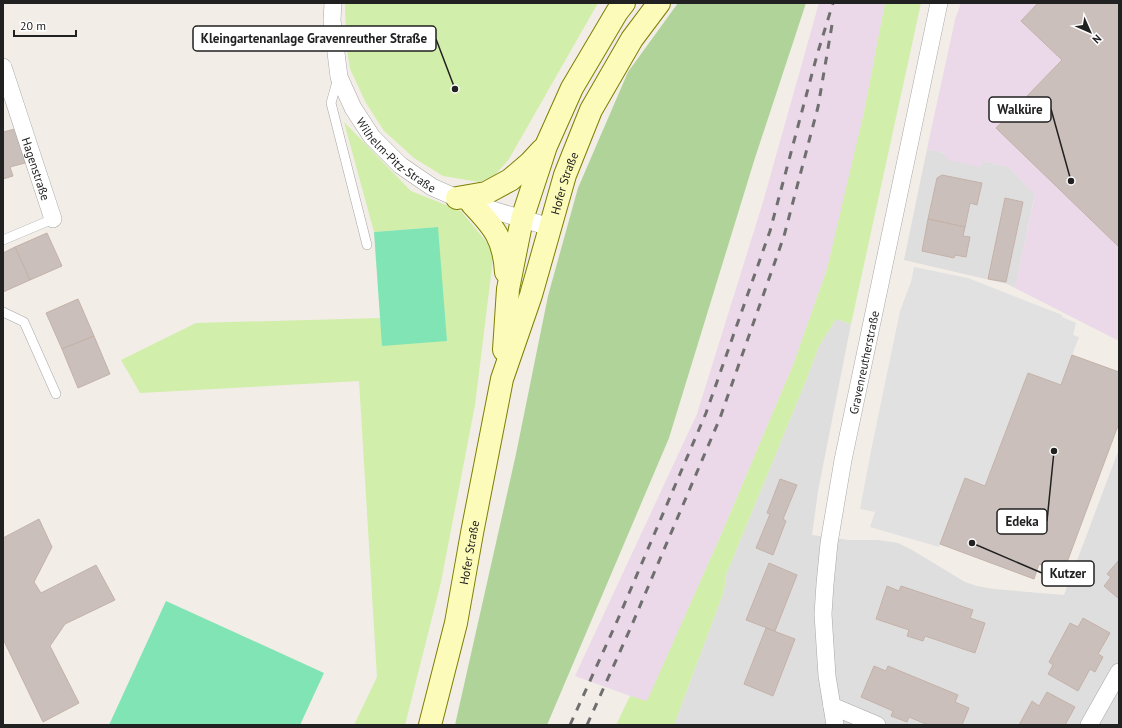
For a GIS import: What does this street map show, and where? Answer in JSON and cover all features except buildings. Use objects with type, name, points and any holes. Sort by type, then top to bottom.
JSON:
[{"type":"main road","name":"Hofer Straße","points":[[430,725],[456,623],[502,379],[508,289],[522,219],[546,146],[572,88],[617,12],[624,3]]},
{"type":"main road","name":"Hofer Straße","points":[[502,379],[531,294],[565,174],[591,110],[632,39],[659,3]]},
{"type":"main road","points":[[508,289],[506,261],[500,240],[491,224],[465,201],[486,193],[510,180],[530,164],[546,146]]},
{"type":"street","name":"Wilhelm-Pitz-Straße","points":[[333,3],[332,20],[339,77],[353,108],[372,137],[394,160],[432,187],[465,201],[550,227]]},
{"type":"street","name":"Gravenreutherstraße","points":[[835,725],[827,676],[823,614],[829,543],[843,460],[940,3]]},
{"type":"street","name":"Hagenstraße","points":[[3,67],[53,218]]},
{"type":"street","points":[[1089,725],[1119,672]]},
{"type":"street","points":[[832,706],[877,725]]},
{"type":"lane","points":[[339,77],[331,103],[367,245]]},
{"type":"lane","name":"Hagenstraße","points":[[3,240],[53,218]]},
{"type":"lane","points":[[3,312],[24,322],[56,394]]},
{"type":"shaded area","points":[[819,3],[885,3],[864,112],[844,201],[827,269],[793,365],[721,535],[647,702],[575,676],[697,414],[763,202]]},
{"type":"shaded area","points":[[961,3],[1119,3],[1119,341],[1015,288],[1035,195],[1009,167],[982,161],[981,167],[948,160],[943,153],[927,149],[955,20]]},
{"type":"shaded area","points":[[927,149],[981,166],[982,161],[1009,167],[1035,194],[1015,288],[1007,284],[904,260]]},
{"type":"shaded area","points":[[914,267],[968,278],[1062,315],[1062,317],[1076,323],[1073,335],[1079,337],[1061,385],[1028,373],[985,486],[965,479],[939,547],[870,527],[875,512],[860,509],[900,311],[911,282]]},
{"type":"shaded area","points":[[836,319],[851,324],[818,491],[812,535],[849,540],[878,540],[898,543],[965,582],[977,586],[994,589],[1064,595],[1119,449],[1119,725],[674,725],[724,591],[726,575],[819,346]]},
{"type":"green space","points":[[345,3],[598,3],[509,159],[495,175],[479,182],[443,176],[414,158],[384,131],[366,103],[350,69],[346,43]]},
{"type":"green space","points":[[678,3],[806,3],[754,161],[669,438],[547,725],[455,725],[516,454],[548,296],[578,188],[628,72]]},
{"type":"green space","points":[[885,3],[921,3],[851,324],[836,319],[819,346],[726,575],[724,591],[674,725],[616,725],[630,696],[647,701],[721,535],[793,365],[827,269],[864,112]]},
{"type":"green space","points":[[344,122],[411,191],[461,211],[494,251],[475,405],[441,582],[405,725],[354,725],[377,677],[359,381],[140,393],[121,360],[196,323],[380,318],[383,346],[438,227],[374,232]]},
{"type":"green space","points":[[438,227],[447,341],[382,346],[374,232]]},
{"type":"green space","points":[[166,601],[324,673],[300,725],[109,725]]},
{"type":"railway","points":[[570,725],[618,619],[706,413],[770,231],[817,55],[833,3]]},
{"type":"railway","points":[[587,725],[631,627],[720,418],[784,236],[818,107],[833,19]]},
{"type":"place","name":"Kleingartenanlage Gravenreuther Straße","points":[[455,89]]},
{"type":"place","name":"Walküre","points":[[1071,181]]},
{"type":"place","name":"Edeka","points":[[1054,451]]},
{"type":"place","name":"Kutzer","points":[[972,543]]}]
